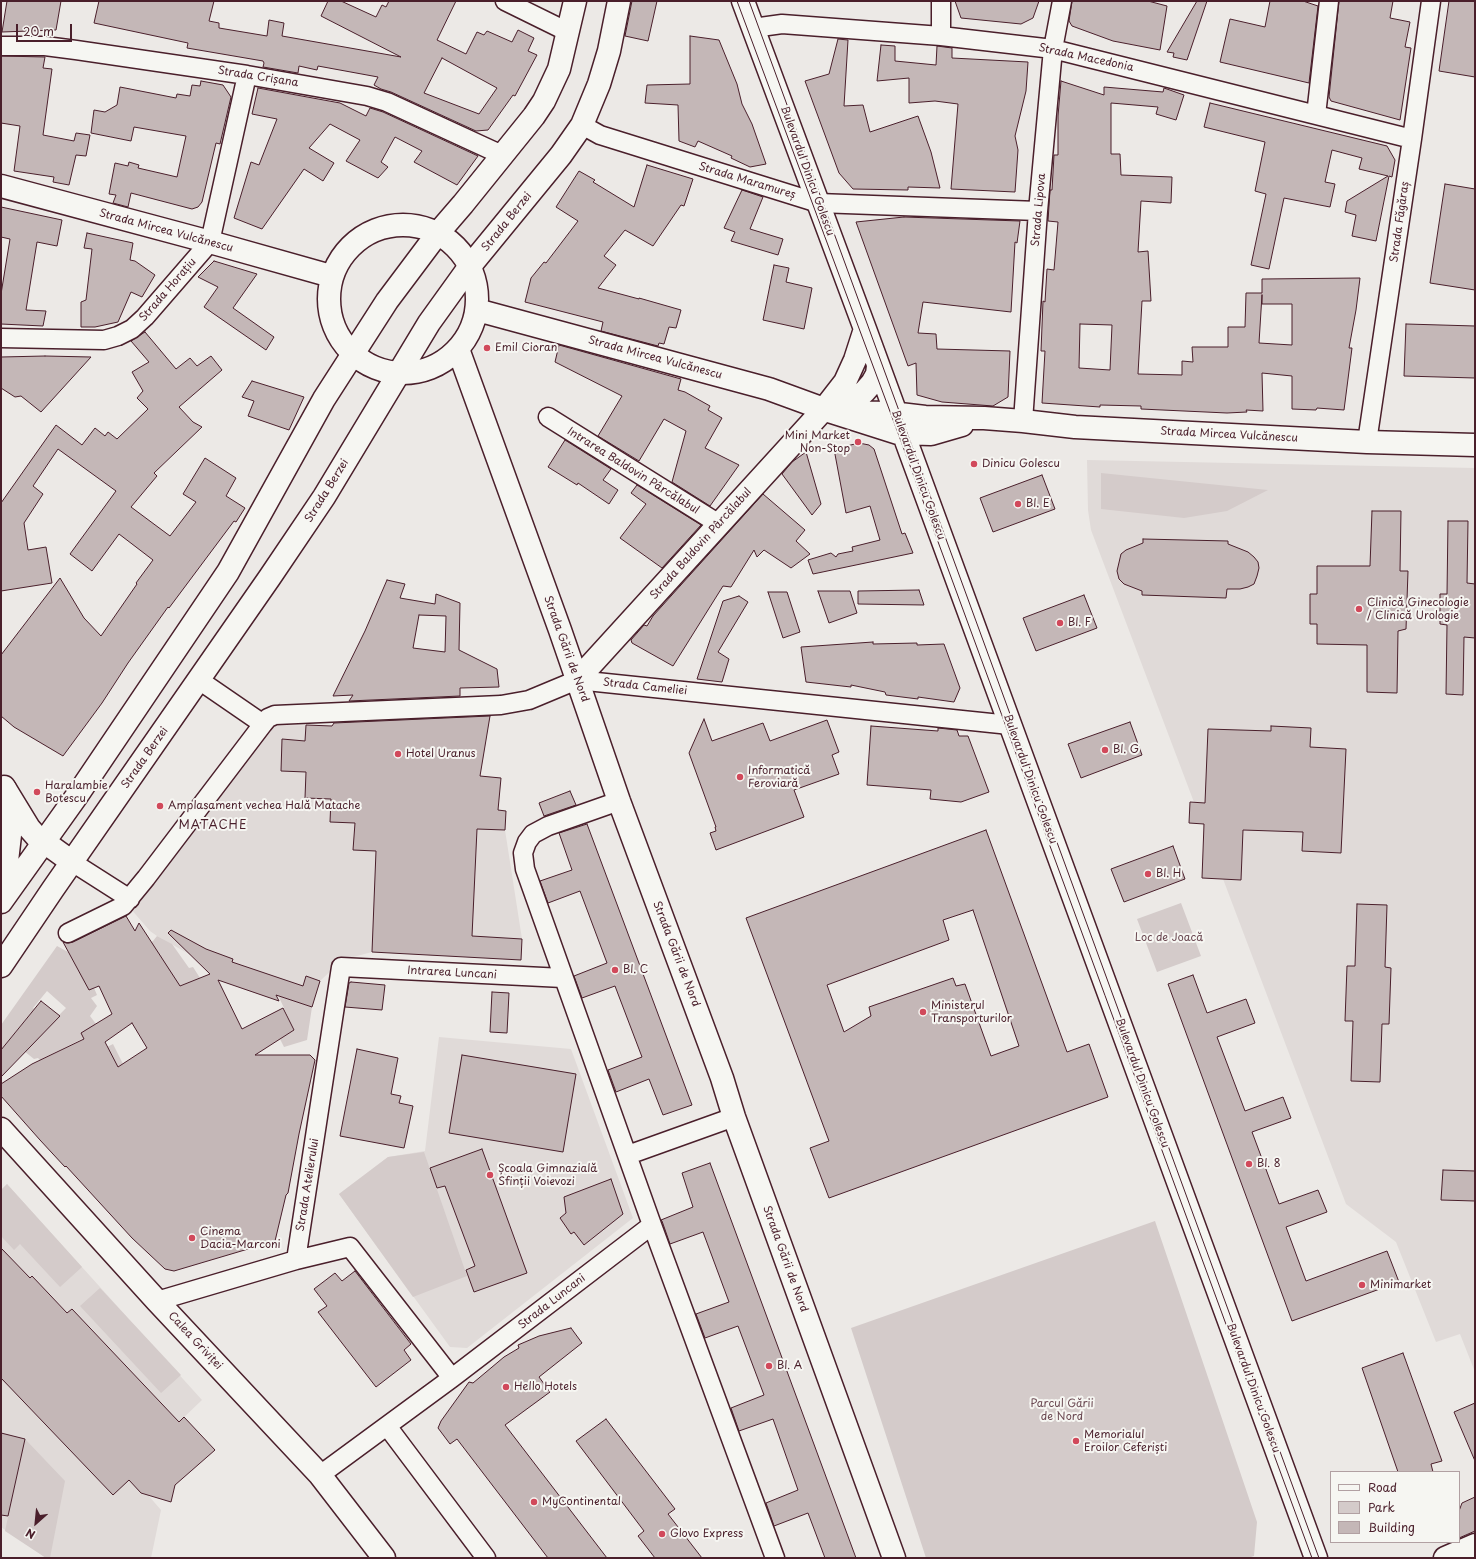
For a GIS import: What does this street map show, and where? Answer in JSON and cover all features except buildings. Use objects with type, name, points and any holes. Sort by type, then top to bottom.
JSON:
[{"type":"main road","points":[[2,900],[76,797],[228,572],[324,399],[386,301],[438,233],[534,116],[544,101],[559,69],[575,1]]},
{"type":"main road","name":"Strada Berzei","points":[[1,966],[324,497],[429,323],[470,266],[561,154],[582,125],[599,84],[619,1]]},
{"type":"main road","name":"Bulevardul Dinicu Golescu","points":[[743,1],[900,424],[1316,1558]]},
{"type":"main road","name":"Strada Mircea Vulcănescu","points":[[1,186],[331,276]]},
{"type":"main road","points":[[397,224],[419,226],[438,233],[457,248],[470,266],[477,288],[477,310],[470,331],[458,349],[441,363],[420,372],[398,373],[374,368],[352,355],[341,342],[331,321],[328,299],[331,276],[341,256],[356,240],[375,229],[397,224]]},
{"type":"main road","name":"Strada Mircea Vulcănescu","points":[[477,310],[764,388],[887,430],[900,424],[931,434],[984,418],[1075,427],[1368,442],[1475,445]]},
{"type":"main road","name":"Strada Baldovin Pârcălabul","points":[[578,680],[719,524],[828,410],[845,382],[855,360],[865,329]]},
{"type":"main road","name":"Strada Gării de Nord","points":[[458,349],[578,680],[619,801],[722,1078],[734,1117],[894,1558]]},
{"type":"main road","points":[[828,410],[854,401],[872,383],[878,366]]},
{"type":"main road","points":[[3,786],[29,828],[43,842],[72,862]]},
{"type":"main road","points":[[2,900],[10,835],[10,821],[3,786]]},
{"type":"main road","name":"Calea Griviței","points":[[1,1129],[157,1301],[320,1476],[384,1558]]},
{"type":"main road","points":[[1444,1558],[1475,1545]]},
{"type":"street","points":[[505,1],[568,32]]},
{"type":"street","points":[[941,1],[941,36]]},
{"type":"street","name":"Strada Lipova","points":[[1023,421],[1038,211],[1053,49],[1062,1]]},
{"type":"street","points":[[1316,115],[1328,1]]},
{"type":"street","name":"Strada Făgăraș","points":[[1368,442],[1431,1]]},
{"type":"street","name":"Strada Macedonia","points":[[753,28],[782,24],[941,36],[1053,49],[1412,139]]},
{"type":"street","name":"Strada Crișana","points":[[1,46],[45,46],[247,75],[367,96],[387,102],[502,156]]},
{"type":"street","name":"Strada Horațiu","points":[[1,338],[104,340],[118,336],[132,329],[145,317],[210,242],[247,75]]},
{"type":"street","name":"Strada Maramureș","points":[[582,125],[600,135],[818,202],[1038,211]]},
{"type":"street","name":"Intrarea Baldovin Pârcălabul","points":[[548,417],[719,524]]},
{"type":"street","points":[[68,933],[119,909],[130,899],[263,724],[199,680]]},
{"type":"street","name":"Strada Cameliei","points":[[263,724],[268,718],[275,715],[284,714],[514,704],[542,696],[578,680],[1010,724]]},
{"type":"street","points":[[619,801],[548,826],[533,834],[527,842],[523,853],[525,869],[652,1224],[775,1558]]},
{"type":"street","points":[[72,862],[130,899]]},
{"type":"street","name":"Intrarea Luncani","points":[[341,967],[563,978]]},
{"type":"street","name":"Strada Atelierului","points":[[296,1260],[341,967]]},
{"type":"street","points":[[628,1155],[734,1117]]},
{"type":"street","name":"Strada Luncani","points":[[320,1476],[452,1378],[652,1224]]},
{"type":"street","points":[[157,1301],[296,1260],[350,1247],[452,1378]]},
{"type":"street","points":[[387,1426],[486,1558]]},
{"type":"shaded area","points":[[1087,460],[1475,468],[1475,1372],[1460,1334],[1436,1342],[1396,1242],[1346,1204],[1091,530],[1088,510]]},
{"type":"shaded area","points":[[277,725],[332,726],[353,803],[506,811],[505,830],[522,939],[521,960],[372,952],[342,960],[320,981],[312,1007],[269,992],[267,997],[243,989],[244,985],[150,931],[130,908],[265,732]]},
{"type":"shaded area","name":"Școala Gimnazială Sfinții Voievozi","points":[[439,1037],[571,1049],[633,1218],[467,1348],[450,1347],[339,1194],[388,1157],[425,1151]]},
{"type":"shaded area","points":[[7,1184],[202,1400],[155,1445],[148,1495],[161,1510],[151,1558],[46,1558],[1,1527],[1,1190]]},
{"type":"green space","points":[[1101,473],[1268,490],[1227,511],[1184,518],[1101,509]]},
{"type":"green space","name":"Loc de Joacă","points":[[1181,903],[1201,956],[1157,972],[1137,919]]},
{"type":"green space","points":[[157,936],[172,944],[189,968],[193,967],[200,978],[179,986],[150,943]]},
{"type":"green space","points":[[57,946],[68,952],[89,989],[94,988],[97,995],[91,998],[97,1006],[90,1016],[96,1024],[84,1038],[40,1060],[38,1058],[34,1059],[24,1051],[66,1008],[47,991],[1,1050],[1,1025]]},
{"type":"green space","points":[[278,995],[312,1007],[307,1040],[284,1047],[280,1039],[294,1030]]},
{"type":"green space","points":[[113,1044],[123,1064],[99,1077],[87,1057]]},
{"type":"green space","points":[[424,1152],[467,1276],[413,1297],[339,1194],[388,1157]]},
{"type":"green space","points":[[7,1184],[82,1267],[60,1287],[20,1244],[14,1250],[1,1236],[1,1190]]},
{"type":"green space","name":"Parcul Gării de Nord","points":[[1155,1221],[1257,1522],[1254,1556],[1248,1558],[926,1558],[851,1328]]},
{"type":"green space","points":[[100,1288],[181,1375],[161,1393],[80,1306]]},
{"type":"green space","points":[[25,1439],[65,1481],[50,1558],[46,1558],[5,1531]]},
{"type":"tram line","points":[[737,1],[898,433],[1312,1558]]},
{"type":"tram line","points":[[749,1],[1319,1558]]},
{"type":"place","name":"Emil Cioran","points":[[487,348]]},
{"type":"place","name":"Mini Market Non-Stop","points":[[858,442]]},
{"type":"place","name":"Dinicu Golescu","points":[[974,464]]},
{"type":"place","name":"Bl. E","points":[[1018,504]]},
{"type":"place","name":"Clinică Ginecologie / Clinică Urologie","points":[[1359,609]]},
{"type":"place","name":"Bl. F","points":[[1060,623]]},
{"type":"place","name":"Bl. G","points":[[1105,750]]},
{"type":"place","name":"Hotel Uranus","points":[[398,754]]},
{"type":"place","name":"Informatică Feroviară","points":[[740,777]]},
{"type":"place","name":"Haralambie Botescu","points":[[37,792]]},
{"type":"place","name":"Amplasament vechea Hală Matache","points":[[160,806]]},
{"type":"place","name":"Bl. H","points":[[1148,874]]},
{"type":"place","name":"Bl. C","points":[[615,970]]},
{"type":"place","name":"Ministerul Transporturilor","points":[[923,1012]]},
{"type":"place","name":"Bl. 8","points":[[1249,1164]]},
{"type":"place","name":"Școala Gimnazială Sfinții Voievozi","points":[[490,1175]]},
{"type":"place","name":"Cinema Dacia-Marconi","points":[[192,1238]]},
{"type":"place","name":"Minimarket","points":[[1362,1285]]},
{"type":"place","name":"Bl. A","points":[[769,1366]]},
{"type":"place","name":"Hello Hotels","points":[[506,1387]]},
{"type":"place","name":"Memorialul Eroilor Ceferiști","points":[[1076,1441]]},
{"type":"place","name":"MyContinental","points":[[534,1502]]},
{"type":"place","name":"Glovo Express","points":[[662,1534]]},
{"type":"district","name":"MATACHE","points":[[213,826]]}]
